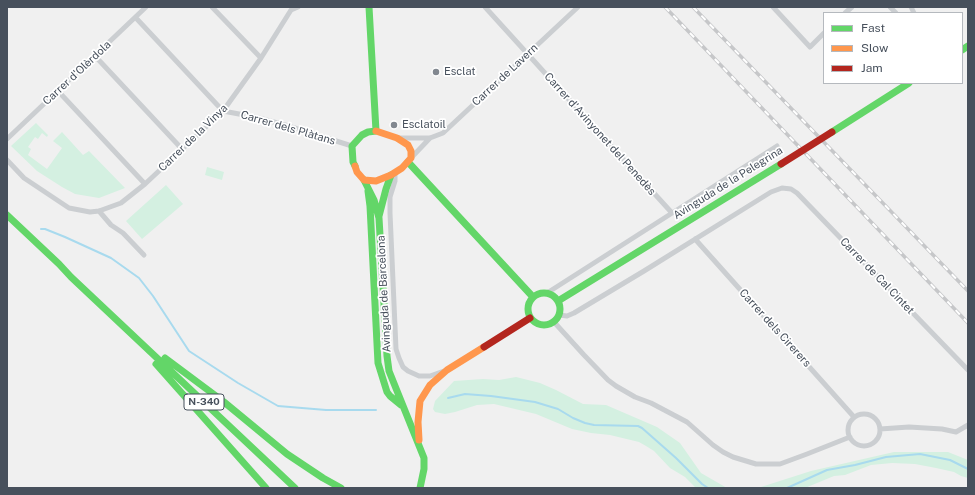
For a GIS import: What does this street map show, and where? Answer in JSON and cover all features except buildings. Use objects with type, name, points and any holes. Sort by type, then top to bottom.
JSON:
[{"type":"main road","points":[[369,7],[376,131]]},
{"type":"main road","name":"Avinguda de la Pelegrina","points":[[558,301],[781,164],[907,84]]},
{"type":"main road","points":[[365,181],[381,180],[402,168],[410,160],[411,151],[408,145],[397,138],[376,131],[368,132],[362,135],[352,146],[353,162],[357,172],[365,181],[370,206],[378,363],[387,392],[402,406]]},
{"type":"main road","points":[[410,160],[533,297]]},
{"type":"main road","name":"Avinguda de Barcelona","points":[[379,218],[382,200],[393,174]]},
{"type":"main road","name":"Avinguda de Barcelona","points":[[365,181],[374,200],[379,218],[387,356],[390,371],[402,406],[419,446]]},
{"type":"main road","name":"N-340","points":[[7,215],[295,488]]},
{"type":"main road","points":[[547,293],[555,297],[558,301],[560,306],[559,315],[554,322],[541,325],[530,318],[527,309],[533,297],[537,294],[547,293]]},
{"type":"main road","points":[[113,317],[266,488]]},
{"type":"main road","points":[[113,317],[180,370],[230,406],[287,454],[341,488]]},
{"type":"main road","points":[[420,488],[423,475],[424,458],[419,446],[418,422],[420,401],[430,385],[447,370],[530,318]]},
{"type":"main road","points":[[416,488],[423,475]]},
{"type":"street","name":"Carrer d'Olèrdola","points":[[7,139],[146,7]]},
{"type":"street","points":[[212,7],[261,58]]},
{"type":"street","name":"Carrer de la Vinya","points":[[99,211],[121,203],[145,184],[223,111],[261,58],[290,8],[298,7]]},
{"type":"street","name":"Carrer d'Avinyonet del Penedès","points":[[485,7],[672,213]]},
{"type":"street","name":"Carrer de Lavern","points":[[397,138],[430,138],[443,133],[578,7]]},
{"type":"street","points":[[773,7],[810,47],[823,34]]},
{"type":"street","points":[[136,18],[223,111]]},
{"type":"street","points":[[95,56],[182,149]]},
{"type":"street","points":[[58,91],[145,184]]},
{"type":"street","name":"Carrer dels Plàtans","points":[[223,111],[285,125],[352,146]]},
{"type":"street","name":"Carrer de Lavern","points":[[410,160],[430,138]]},
{"type":"street","name":"Avinguda de la Pelegrina","points":[[547,293],[777,146]]},
{"type":"street","points":[[7,160],[24,178],[69,208],[90,212],[99,211],[111,225],[123,233],[144,255]]},
{"type":"street","name":"Avinguda de Barcelona","points":[[393,174],[395,181],[390,197],[390,213],[397,354],[403,367],[419,376],[430,376],[447,370]]},
{"type":"street","name":"Carrer de Cal Cintet","points":[[695,239],[766,195],[782,188],[791,189],[797,193],[968,370]]},
{"type":"street","points":[[559,315],[567,316],[574,313],[695,239]]},
{"type":"street","name":"Carrer dels Cirerers","points":[[695,239],[854,417]]},
{"type":"street","points":[[554,322],[608,380],[635,397],[651,403],[687,422],[713,445],[733,457],[756,464],[780,464],[850,437]]},
{"type":"street","points":[[860,414],[868,414],[876,419],[880,429],[879,436],[874,442],[870,445],[864,446],[853,442],[848,429],[850,421],[854,417],[860,414]]},
{"type":"street","points":[[880,429],[909,427],[942,429],[956,432],[968,425]]},
{"type":"green space","points":[[36,123],[48,135],[47,137],[42,133],[38,139],[35,137],[28,147],[31,149],[28,155],[47,169],[62,148],[53,141],[62,132],[83,155],[89,151],[125,188],[99,198],[75,194],[37,171],[11,146]]},
{"type":"green space","points":[[207,167],[224,172],[222,180],[205,175]]},
{"type":"green space","points":[[166,185],[183,204],[142,239],[126,221]]},
{"type":"green space","points":[[516,377],[540,383],[583,404],[606,405],[657,427],[680,443],[701,473],[727,488],[696,488],[685,477],[670,468],[654,451],[639,442],[610,435],[572,429],[536,414],[494,404],[477,405],[445,414],[435,412],[433,409],[435,401],[454,381],[483,379],[499,380]]},
{"type":"green space","points":[[894,452],[948,452],[968,460],[968,478],[954,472],[936,468],[915,464],[892,463],[871,465],[845,475],[834,476],[805,488],[727,488],[761,487],[811,471]]},
{"type":"waterway","points":[[41,229],[45,229],[65,237],[111,258],[139,278],[153,296],[189,351],[238,383],[278,406],[326,410],[376,410]]},
{"type":"waterway","points":[[448,398],[465,394],[535,402],[558,409],[585,423],[594,425],[638,426],[676,458],[708,488]]},
{"type":"waterway","points":[[787,488],[827,470],[886,457],[920,454],[950,460],[968,469]]},
{"type":"railway","points":[[665,7],[968,323]]},
{"type":"railway","points":[[693,7],[968,291]]},
{"type":"traffic: fast","points":[[369,7],[376,131]]},
{"type":"traffic: fast","points":[[963,49],[968,46]]},
{"type":"traffic: fast","points":[[832,132],[907,84]]},
{"type":"traffic: fast","points":[[355,166],[353,162],[352,146],[362,135],[368,132],[376,131]]},
{"type":"traffic: fast","points":[[408,162],[533,297]]},
{"type":"traffic: fast","points":[[558,301],[781,164]]},
{"type":"traffic: fast","points":[[379,216],[391,175]]},
{"type":"traffic: fast","points":[[364,180],[374,200],[379,218],[389,371],[424,458],[424,469],[420,488]]},
{"type":"traffic: fast","points":[[368,191],[378,363],[387,392],[401,405]]},
{"type":"traffic: fast","points":[[7,215],[295,488]]},
{"type":"traffic: fast","points":[[541,293],[547,293],[556,297],[560,309],[556,321],[547,325],[541,325],[532,321],[528,312],[528,306],[532,297],[541,293]]},
{"type":"traffic: fast","points":[[165,358],[224,402],[287,454],[341,488]]},
{"type":"traffic: fast","points":[[156,364],[266,488]]},
{"type":"traffic: slow","points":[[355,166],[357,172],[364,180],[376,181],[391,175],[402,168],[411,158],[411,151],[408,145],[397,138],[376,131]]},
{"type":"traffic: slow","points":[[419,440],[418,422],[420,401],[430,385],[447,370],[484,347]]},
{"type":"traffic: jam","points":[[781,164],[832,132]]},
{"type":"traffic: jam","points":[[484,347],[530,318]]},
{"type":"place","name":"Esclat","points":[[436,72]]},
{"type":"place","name":"Esclatoil","points":[[394,125]]}]
